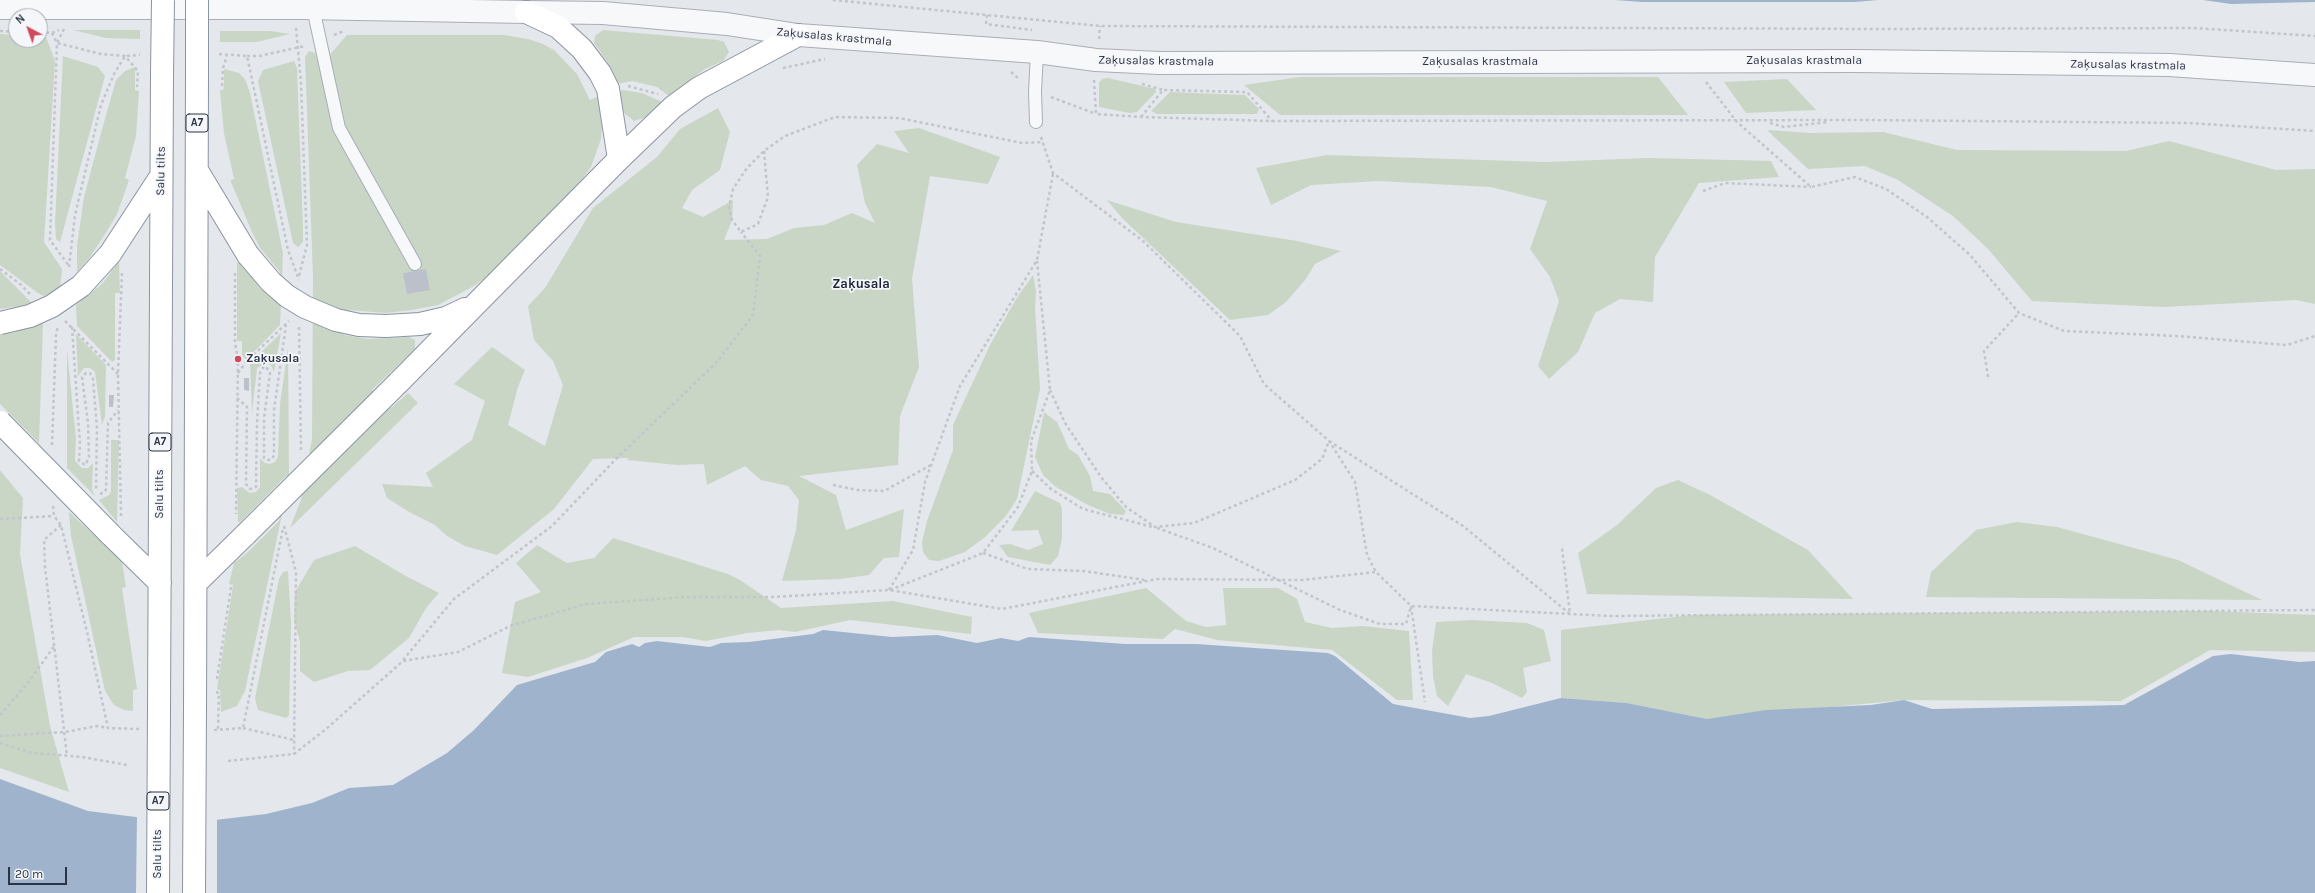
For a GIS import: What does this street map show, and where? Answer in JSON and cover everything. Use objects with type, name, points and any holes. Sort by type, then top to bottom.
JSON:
[{"type":"highway","name":"Salu tilts","points":[[158,893],[162,0]]},
{"type":"highway","name":"A7","points":[[194,893],[197,582],[197,0]]},
{"type":"highway","points":[[526,12],[558,27],[582,49],[600,73],[608,89],[619,159]]},
{"type":"highway","points":[[197,582],[241,527],[398,383],[619,159],[673,107],[699,88],[798,36]]},
{"type":"highway","points":[[197,171],[242,260],[287,296],[305,307],[336,320],[359,325],[386,326],[420,324],[446,318],[473,306]]},
{"type":"highway","points":[[0,323],[30,316],[52,306],[116,260],[161,176]]},
{"type":"highway","points":[[0,422],[115,527],[160,583]]},
{"type":"street","name":"Zaķusalas krastmala","points":[[0,8],[313,8],[619,14],[727,24],[798,36],[1037,52],[1096,60],[1159,63],[1690,61],[2168,65],[2315,75]]},
{"type":"lane","points":[[313,8],[339,128],[415,264]]},
{"type":"lane","points":[[1036,122],[1034,92],[1037,52]]},
{"type":"path","points":[[833,0],[1100,26],[1862,30],[2194,28],[2315,36]]},
{"type":"path","points":[[65,26],[57,43],[50,240],[69,267]]},
{"type":"path","points":[[1096,114],[1094,77],[1100,26]]},
{"type":"path","points":[[296,27],[301,83],[307,246],[299,276],[299,283]]},
{"type":"path","points":[[48,33],[52,33],[57,43],[101,54],[125,56],[140,55]]},
{"type":"path","points":[[219,54],[227,56],[259,56],[291,50]]},
{"type":"path","points":[[125,56],[138,71],[138,87]]},
{"type":"path","points":[[70,274],[69,267],[75,215],[101,105],[114,74],[125,56]]},
{"type":"path","points":[[222,86],[223,68],[227,56]]},
{"type":"path","points":[[247,56],[288,250],[299,276]]},
{"type":"path","points":[[1690,61],[1737,122],[1811,187]]},
{"type":"path","points":[[625,87],[631,86],[660,94]]},
{"type":"path","points":[[1141,117],[1163,90],[1247,92],[1272,121]]},
{"type":"path","points":[[1034,92],[1096,114],[1141,117],[1272,121],[1737,122],[1836,120],[2188,123],[2315,131]]},
{"type":"path","points":[[228,761],[294,754],[326,729],[403,661],[454,598],[552,526],[616,459],[716,362],[753,315],[760,256],[732,220],[729,207],[733,189],[748,168],[764,151],[785,136],[835,118],[899,118],[1022,143],[1043,142]]},
{"type":"path","points":[[1766,121],[1784,127],[1805,126],[1836,120]]},
{"type":"path","points":[[1036,122],[1053,173],[1037,260],[1050,390],[1065,423],[1101,477],[1126,507],[1155,527],[1175,526],[1194,522],[1294,480],[1322,459],[1329,441]]},
{"type":"path","points":[[741,232],[758,224],[768,197],[764,151]]},
{"type":"path","points":[[1053,173],[1149,247],[1240,336],[1264,384],[1329,441],[1463,526],[1570,614]]},
{"type":"path","points":[[1703,191],[1725,183],[1811,187],[1855,177],[1886,189],[1927,217],[1970,255],[2019,313],[2064,331],[2177,336],[2287,344],[2315,336]]},
{"type":"path","points":[[115,527],[121,440],[118,410],[116,260]]},
{"type":"path","points":[[241,527],[237,398],[238,373],[235,343],[242,260]]},
{"type":"path","points":[[889,590],[913,550],[925,482],[960,386],[1037,260]]},
{"type":"path","points":[[1988,377],[1984,352],[2019,313]]},
{"type":"path","points":[[299,320],[301,455]]},
{"type":"path","points":[[52,451],[56,336],[59,324]]},
{"type":"path","points":[[237,398],[247,406],[246,484],[250,489],[256,487],[260,373],[264,366],[270,373],[264,418],[264,458],[268,460],[272,459],[274,455],[274,410],[286,325]]},
{"type":"path","points":[[72,326],[80,445],[79,461],[85,465],[89,458],[88,424],[82,381],[86,372],[90,373],[93,379],[97,428],[96,490],[100,494],[106,490],[108,423],[118,410]]},
{"type":"path","points":[[238,373],[281,328]]},
{"type":"path","points":[[77,331],[118,374]]},
{"type":"path","points":[[889,590],[983,553],[1018,507],[1032,471],[1031,442],[1050,390]]},
{"type":"path","points":[[1329,441],[1356,482],[1367,555],[1376,572],[1411,606],[1425,702]]},
{"type":"path","points":[[833,485],[858,490],[884,491],[931,465]]},
{"type":"path","points":[[1032,471],[1051,489],[1083,508],[1155,527],[1213,548],[1340,610],[1380,624],[1406,624],[1411,606]]},
{"type":"path","points":[[53,502],[54,516],[61,525],[108,728]]},
{"type":"path","points":[[0,519],[54,516]]},
{"type":"path","points":[[61,525],[44,540],[45,567],[66,732],[67,756]]},
{"type":"path","points":[[243,728],[284,525],[296,572],[294,754]]},
{"type":"path","points":[[1562,548],[1570,614]]},
{"type":"path","points":[[983,553],[1028,569],[1083,571],[1147,581]]},
{"type":"path","points":[[403,661],[458,652],[510,626],[586,604],[686,597],[772,597],[889,590],[1002,609],[1157,579],[1302,580],[1376,572]]},
{"type":"path","points":[[218,729],[219,693],[216,692],[231,587]]},
{"type":"path","points":[[1411,606],[1611,616],[2315,610]]},
{"type":"path","points":[[0,715],[28,683],[55,645]]},
{"type":"path","points":[[0,736],[66,732],[97,726],[108,728],[144,729]]},
{"type":"path","points":[[210,730],[243,728],[294,740]]},
{"type":"path","points":[[0,743],[32,753],[67,756],[127,765]]},
{"type":"green space","points":[[73,30],[140,30],[140,39],[106,38]]},
{"type":"green space","points":[[603,30],[718,40],[724,42],[729,52],[723,61],[705,69],[669,96],[657,87],[632,81],[616,84],[609,64],[594,43],[595,36]]},
{"type":"green space","points":[[220,31],[270,31],[290,34],[257,42],[220,42]]},
{"type":"green space","points":[[0,34],[8,34],[8,48],[48,48],[48,42],[55,61],[44,242],[62,269],[60,288],[44,296],[0,265]]},
{"type":"green space","points":[[347,35],[504,35],[528,39],[543,44],[554,50],[577,74],[590,100],[599,96],[602,124],[601,139],[591,167],[578,185],[485,278],[474,286],[438,305],[412,310],[386,313],[349,310],[344,335],[368,339],[409,337],[415,340],[415,349],[372,390],[391,408],[408,393],[418,403],[290,528],[301,500],[312,439],[313,277],[305,57],[309,51],[315,53],[344,127],[328,57]],"holes":[[[426,270],[430,290],[403,273]]]},
{"type":"green space","points":[[63,56],[98,67],[105,76],[60,242],[56,239],[55,223]]},
{"type":"green space","points":[[294,61],[297,68],[303,227],[303,242],[298,247],[293,243],[258,81],[263,70]]},
{"type":"green space","points":[[135,67],[135,90],[139,91],[136,136],[125,178],[129,180],[117,214],[90,257],[77,272],[77,246],[84,197],[101,133],[116,80],[125,71]]},
{"type":"green space","points":[[224,69],[239,73],[245,79],[250,93],[283,253],[280,325],[246,360],[242,355],[242,341],[237,341],[237,263],[241,262],[260,288],[280,305],[280,272],[260,248],[231,182],[231,180],[234,179],[224,133],[220,90],[223,90],[224,86]]},
{"type":"green space","points":[[1300,77],[1658,77],[1688,115],[1280,115],[1244,85]]},
{"type":"green space","points":[[1108,78],[1155,89],[1156,92],[1137,112],[1130,113],[1099,107],[1099,83],[1102,79]]},
{"type":"green space","points":[[1787,79],[1816,110],[1746,113],[1724,82]]},
{"type":"green space","points":[[623,90],[642,93],[662,102],[647,117],[634,121],[624,113],[619,92]]},
{"type":"green space","points":[[1170,92],[1245,95],[1259,109],[1257,114],[1157,114],[1151,111]]},
{"type":"green space","points":[[718,108],[730,132],[720,170],[692,190],[682,208],[703,217],[733,200],[732,220],[724,240],[767,239],[794,228],[824,225],[852,213],[875,223],[865,203],[857,165],[877,144],[909,153],[894,131],[919,128],[1000,157],[988,184],[930,176],[912,279],[919,367],[900,416],[898,465],[799,476],[836,495],[846,530],[904,509],[899,557],[884,558],[869,575],[840,579],[782,581],[796,530],[799,500],[788,486],[761,480],[745,466],[707,485],[704,464],[677,465],[627,460],[629,458],[593,459],[554,509],[497,555],[465,546],[447,536],[435,525],[411,513],[387,498],[382,484],[433,487],[426,473],[472,440],[485,401],[454,384],[492,347],[525,370],[518,387],[508,425],[545,446],[563,385],[553,361],[534,340],[528,306],[545,288],[593,208],[657,157],[680,129]]},
{"type":"green space","points":[[1767,130],[1810,133],[1883,132],[1957,150],[2126,151],[2169,141],[2276,170],[2315,169],[2315,304],[2296,300],[2164,307],[2032,301],[1988,249],[1953,216],[1898,180],[1865,166],[1808,169]]},
{"type":"green space","points":[[1327,155],[1545,162],[1648,158],[1771,161],[1779,177],[1699,183],[1655,257],[1653,302],[1620,299],[1595,313],[1578,352],[1549,379],[1538,366],[1559,301],[1550,277],[1530,249],[1547,201],[1491,187],[1378,181],[1311,185],[1271,205],[1256,168]]},
{"type":"green space","points":[[1107,200],[1176,222],[1297,241],[1341,251],[1315,264],[1305,280],[1286,302],[1268,315],[1230,320],[1122,218]]},
{"type":"green space","points":[[119,261],[120,293],[115,293],[115,360],[112,362],[77,326],[76,305],[102,284]]},
{"type":"green space","points":[[0,271],[30,301],[43,324],[39,443],[0,404],[0,334],[16,332],[14,307],[0,309]]},
{"type":"green space","points":[[1033,275],[1036,291],[1035,308],[1040,389],[1017,499],[1006,516],[985,537],[965,552],[939,561],[929,560],[923,552],[922,542],[927,521],[953,450],[953,425],[991,343],[1018,296]]},
{"type":"green space","points":[[281,333],[274,372],[271,365],[265,363],[257,368],[252,413],[250,363]]},
{"type":"green space","points":[[76,334],[106,365],[105,416],[102,425],[95,372],[90,368],[84,368],[78,376]]},
{"type":"green space","points":[[288,348],[289,473],[281,519],[245,691],[237,706],[221,712],[220,690],[217,689],[233,585],[229,584],[234,563],[246,554],[279,521],[287,475],[240,522],[238,522],[237,488],[242,487],[250,493],[256,492],[260,487],[260,458],[265,463],[270,464],[275,462],[278,456],[280,404]]},
{"type":"green space","points":[[67,349],[76,439],[75,461],[82,468],[88,468],[93,463],[92,489],[95,496],[67,468]]},
{"type":"green space","points":[[1044,412],[1057,422],[1069,449],[1078,455],[1090,476],[1093,491],[1110,494],[1126,511],[1124,515],[1110,514],[1088,505],[1056,487],[1043,475],[1035,457]]},
{"type":"green space","points":[[111,440],[119,440],[117,522],[99,500],[109,495],[111,491]]},
{"type":"green space","points":[[0,470],[23,498],[20,554],[50,726],[69,792],[0,768]]},
{"type":"green space","points":[[1678,480],[1710,495],[1808,550],[1853,599],[1587,594],[1578,553],[1617,525],[1656,488]]},
{"type":"green space","points":[[1035,491],[1060,503],[1062,509],[1062,539],[1058,556],[1050,565],[1008,557],[999,545],[1010,544],[1028,550],[1043,544],[1038,530],[1011,531]]},
{"type":"green space","points":[[69,512],[122,561],[126,587],[122,588],[137,689],[133,690],[133,711],[124,710],[114,705],[105,691],[71,536]]},
{"type":"green space","points":[[2017,522],[2057,527],[2178,560],[2262,600],[1926,597],[1931,572],[1976,530]]},
{"type":"green space","points":[[613,538],[728,574],[740,580],[781,608],[893,601],[972,617],[971,634],[850,620],[795,632],[779,630],[747,633],[706,641],[682,637],[634,637],[587,658],[528,677],[502,673],[515,602],[541,592],[516,563],[537,545],[567,563],[594,558]]},
{"type":"green space","points":[[355,546],[404,575],[439,593],[426,608],[409,638],[370,670],[348,671],[314,682],[300,671],[300,641],[294,621],[295,592],[314,560]]},
{"type":"green space","points":[[288,571],[291,623],[289,715],[286,718],[258,710],[255,698],[279,579],[283,572]]},
{"type":"green space","points":[[1146,588],[1186,621],[1206,627],[1226,625],[1223,588],[1278,588],[1297,599],[1305,622],[1332,628],[1363,626],[1409,631],[1413,700],[1397,700],[1332,650],[1217,640],[1175,629],[1163,639],[1038,633],[1029,613]]},
{"type":"green space","points":[[2209,611],[2315,615],[2315,652],[2210,650],[2121,701],[1904,700],[1707,719],[1627,703],[1561,698],[1561,630],[1692,615]]},
{"type":"green space","points":[[1472,620],[1527,623],[1544,630],[1551,661],[1523,668],[1527,692],[1522,698],[1492,683],[1466,674],[1448,706],[1437,696],[1433,676],[1432,651],[1436,622]]},
{"type":"water","points":[[1615,0],[1878,0],[1855,2],[1642,2]]},
{"type":"water","points":[[2203,0],[2315,0],[2315,2],[2231,4]]},
{"type":"water","points":[[823,630],[892,637],[937,635],[977,643],[1001,638],[1018,641],[1029,637],[1125,644],[1196,644],[1328,653],[1335,656],[1393,704],[1470,718],[1489,716],[1561,698],[1627,703],[1707,719],[1766,710],[1871,705],[1904,700],[1932,709],[2124,705],[2213,656],[2231,654],[2299,662],[2315,661],[2315,893],[0,893],[0,779],[88,811],[136,817],[215,820],[266,814],[312,803],[349,788],[393,785],[447,753],[474,730],[517,685],[595,662],[606,652],[632,644],[639,647],[645,643],[657,641],[710,647],[721,643],[749,642],[813,634]]},
{"type":"pier","points":[[137,815],[217,818],[217,893],[136,893]]},
{"type":"building","points":[[426,269],[430,290],[407,294],[403,273]]},
{"type":"building","points":[[244,378],[249,378],[249,391],[244,390]]},
{"type":"building","points":[[109,395],[114,395],[113,407],[109,407]]},
{"type":"place","name":"Zaķusala","points":[[238,359]]},
{"type":"district","name":"Zaķusala","points":[[861,284]]}]
